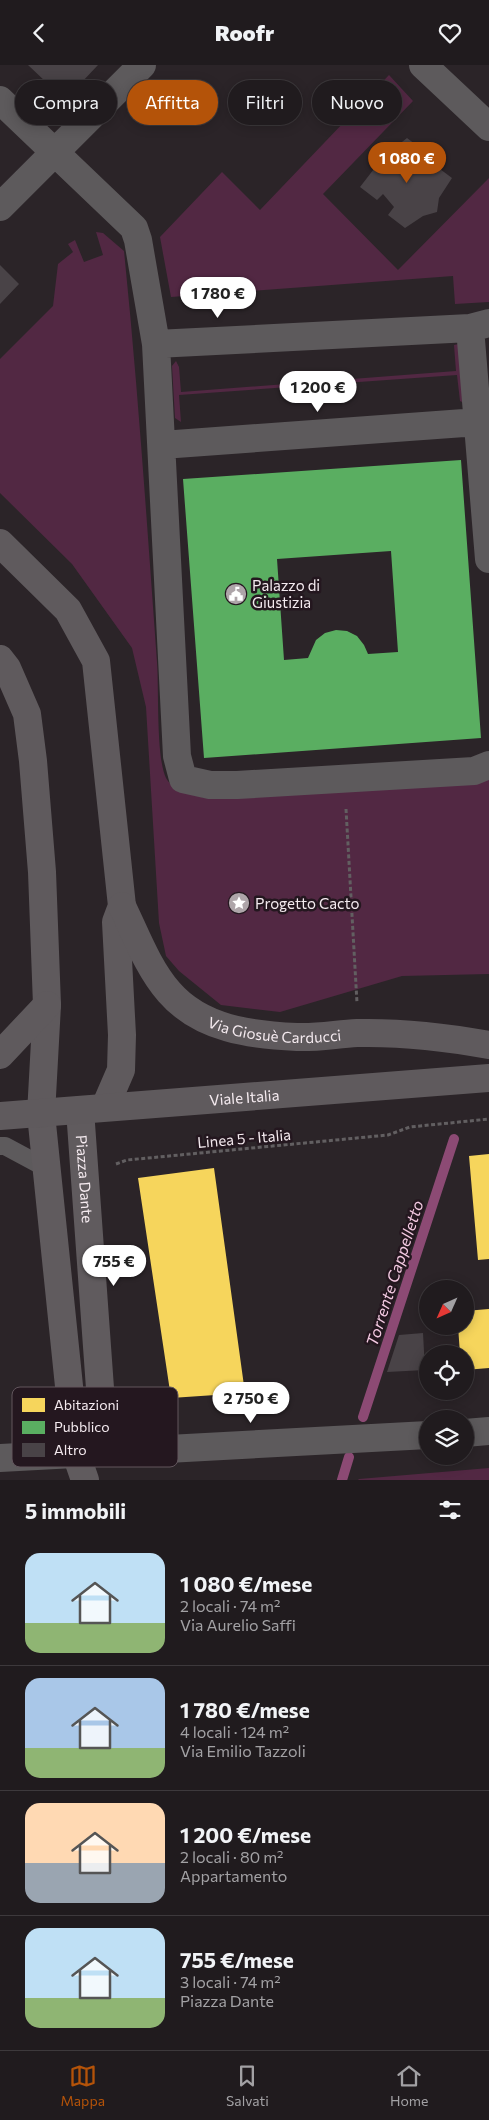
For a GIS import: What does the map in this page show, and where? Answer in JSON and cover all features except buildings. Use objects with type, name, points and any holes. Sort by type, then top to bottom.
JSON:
[{"type":"main road","name":"Via Giosuè Carducci","points":[[0,543],[68,610],[96,661],[122,906],[152,968],[165,986],[187,1009],[206,1022],[247,1032],[298,1037],[358,1033],[443,1037],[489,1045]]},
{"type":"main road","points":[[0,659],[7,668],[27,714],[34,761],[41,863],[47,1005],[41,1114]]},
{"type":"main road","name":"Via Giosuè Carducci","points":[[92,1109],[121,1070],[122,1035],[116,922],[122,906]]},
{"type":"main road","points":[[0,1055],[47,1005]]},
{"type":"main road","name":"Viale Italia","points":[[0,1116],[489,1078]]},
{"type":"street","points":[[0,207],[142,65]]},
{"type":"street","points":[[423,65],[489,127]]},
{"type":"street","points":[[0,100],[56,151],[134,228],[138,240],[156,344],[177,756],[182,779],[210,785],[474,771],[489,765]]},
{"type":"street","points":[[156,344],[479,325],[478,422],[489,559]]},
{"type":"street","points":[[162,445],[478,422]]},
{"type":"street","name":"Piazza Dante","points":[[92,1109],[83,1167],[100,1387]]},
{"type":"street","points":[[41,1114],[69,1387]]},
{"type":"street","points":[[474,1432],[489,1431]]},
{"type":"street","points":[[178,1449],[419,1436]]},
{"type":"street","points":[[80,1467],[85,1480]]},
{"type":"lane","points":[[0,1146],[5,1145],[46,1168]]},
{"type":"path","points":[[345,778],[358,1033]]},
{"type":"path","name":"Linea 5 - Italia","points":[[83,1167],[106,1166],[127,1160],[388,1135],[410,1127],[489,1119]]},
{"type":"shaded area","points":[[389,75],[394,80],[384,80]]},
{"type":"shaded area","points":[[402,89],[413,101],[402,112]]},
{"type":"shaded area","points":[[341,125],[390,125],[323,194],[398,270],[489,178],[489,302],[455,304],[453,276],[171,297],[160,237],[222,172],[260,210]]},
{"type":"shaded area","points":[[96,232],[103,233],[124,251],[150,559],[157,662],[159,739],[166,778],[169,783],[178,789],[205,798],[475,782],[489,779],[489,974],[402,976],[280,1012],[221,1005],[179,971],[166,956],[159,923],[146,707],[132,648],[72,564],[0,493],[0,359],[53,306],[58,264],[73,252],[68,244],[75,240],[84,262],[103,255]]},
{"type":"shaded area","points":[[459,344],[464,403],[460,401],[457,375],[179,395],[181,422],[175,418],[172,366],[176,361],[179,367],[181,392],[456,371],[454,345]]},
{"type":"shaded area","points":[[489,1468],[489,1480],[358,1480],[359,1479]]},
{"type":"waterway","name":"Torrente Cappelletto","points":[[363,1417],[454,1139]]},
{"type":"waterway","name":"Torrente Cappelletto","points":[[342,1480],[349,1457]]},
{"type":"place","name":"Palazzo di Giustizia","points":[[236,594]]},
{"type":"place","name":"Progetto Cacto","points":[[239,903]]}]
